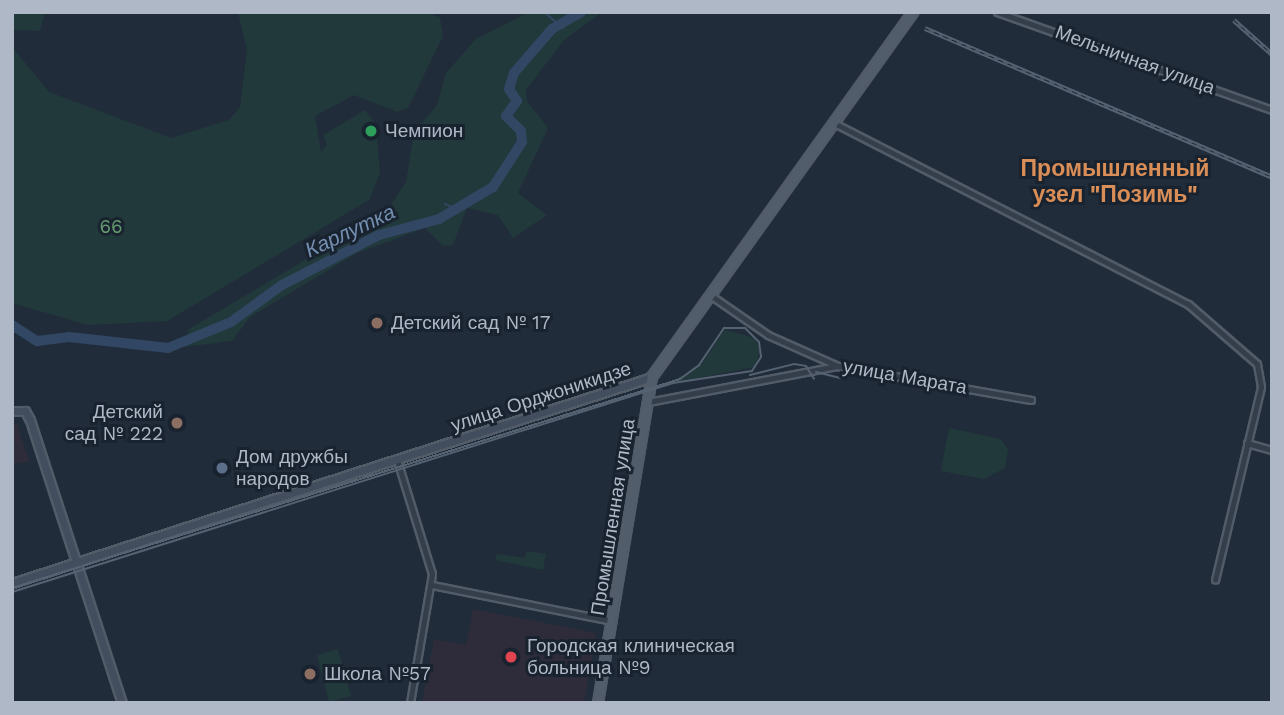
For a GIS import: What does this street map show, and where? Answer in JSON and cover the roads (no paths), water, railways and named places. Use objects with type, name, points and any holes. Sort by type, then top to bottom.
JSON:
[{"type":"main road","name":"улица Орджоникидзе","points":[[12,583],[652,377],[713,297],[913,12]]},
{"type":"main road","name":"Промышленная улица","points":[[598,703],[652,377]]},
{"type":"main road","points":[[12,411],[24,411],[122,703]]},
{"type":"street","name":"Мельничная улица","points":[[997,12],[1272,110]]},
{"type":"street","points":[[834,123],[1188,304],[1262,375],[1215,580]]},
{"type":"street","name":"улица Марата","points":[[713,297],[768,335],[838,366],[1031,400]]},
{"type":"street","points":[[648,402],[838,366]]},
{"type":"street","points":[[1247,443],[1272,450]]},
{"type":"street","points":[[397,460],[432,585],[410,703]]},
{"type":"street","points":[[432,585],[612,621]]},
{"type":"waterway","points":[[544,12],[563,28]]},
{"type":"waterway","name":"Карлутка","points":[[12,325],[37,341],[69,337],[168,348],[231,322],[282,285],[379,235],[439,219],[493,187],[522,142],[521,131],[506,116],[517,101],[509,89],[514,73],[552,29],[581,12]]},
{"type":"waterway","points":[[445,204],[455,208]]},
{"type":"tram line","points":[[12,588],[680,379],[699,365],[724,328],[745,328],[759,342],[761,357],[752,371],[673,383],[12,592]]},
{"type":"tram line","points":[[750,375],[794,364],[806,366],[814,379]]},
{"type":"tram line","points":[[816,372],[840,378]]},
{"type":"railway","points":[[1234,20],[1272,54]]},
{"type":"railway","points":[[925,28],[1272,177]]},
{"type":"place","name":"Чемпион","points":[[371,131]]},
{"type":"place","name":"Детский сад № 17","points":[[377,323]]},
{"type":"place","name":"Детский сад № 222","points":[[177,423]]},
{"type":"place","name":"Дом дружбы народов","points":[[222,468]]},
{"type":"place","name":"Городская клиническая больница №9","points":[[511,657]]},
{"type":"place","name":"Школа №57","points":[[310,674]]},
{"type":"district","name":"Промышленный узел \"Позимь\"","points":[[1115,182]]},
{"type":"park label","name":"66","points":[[111,227]]}]
